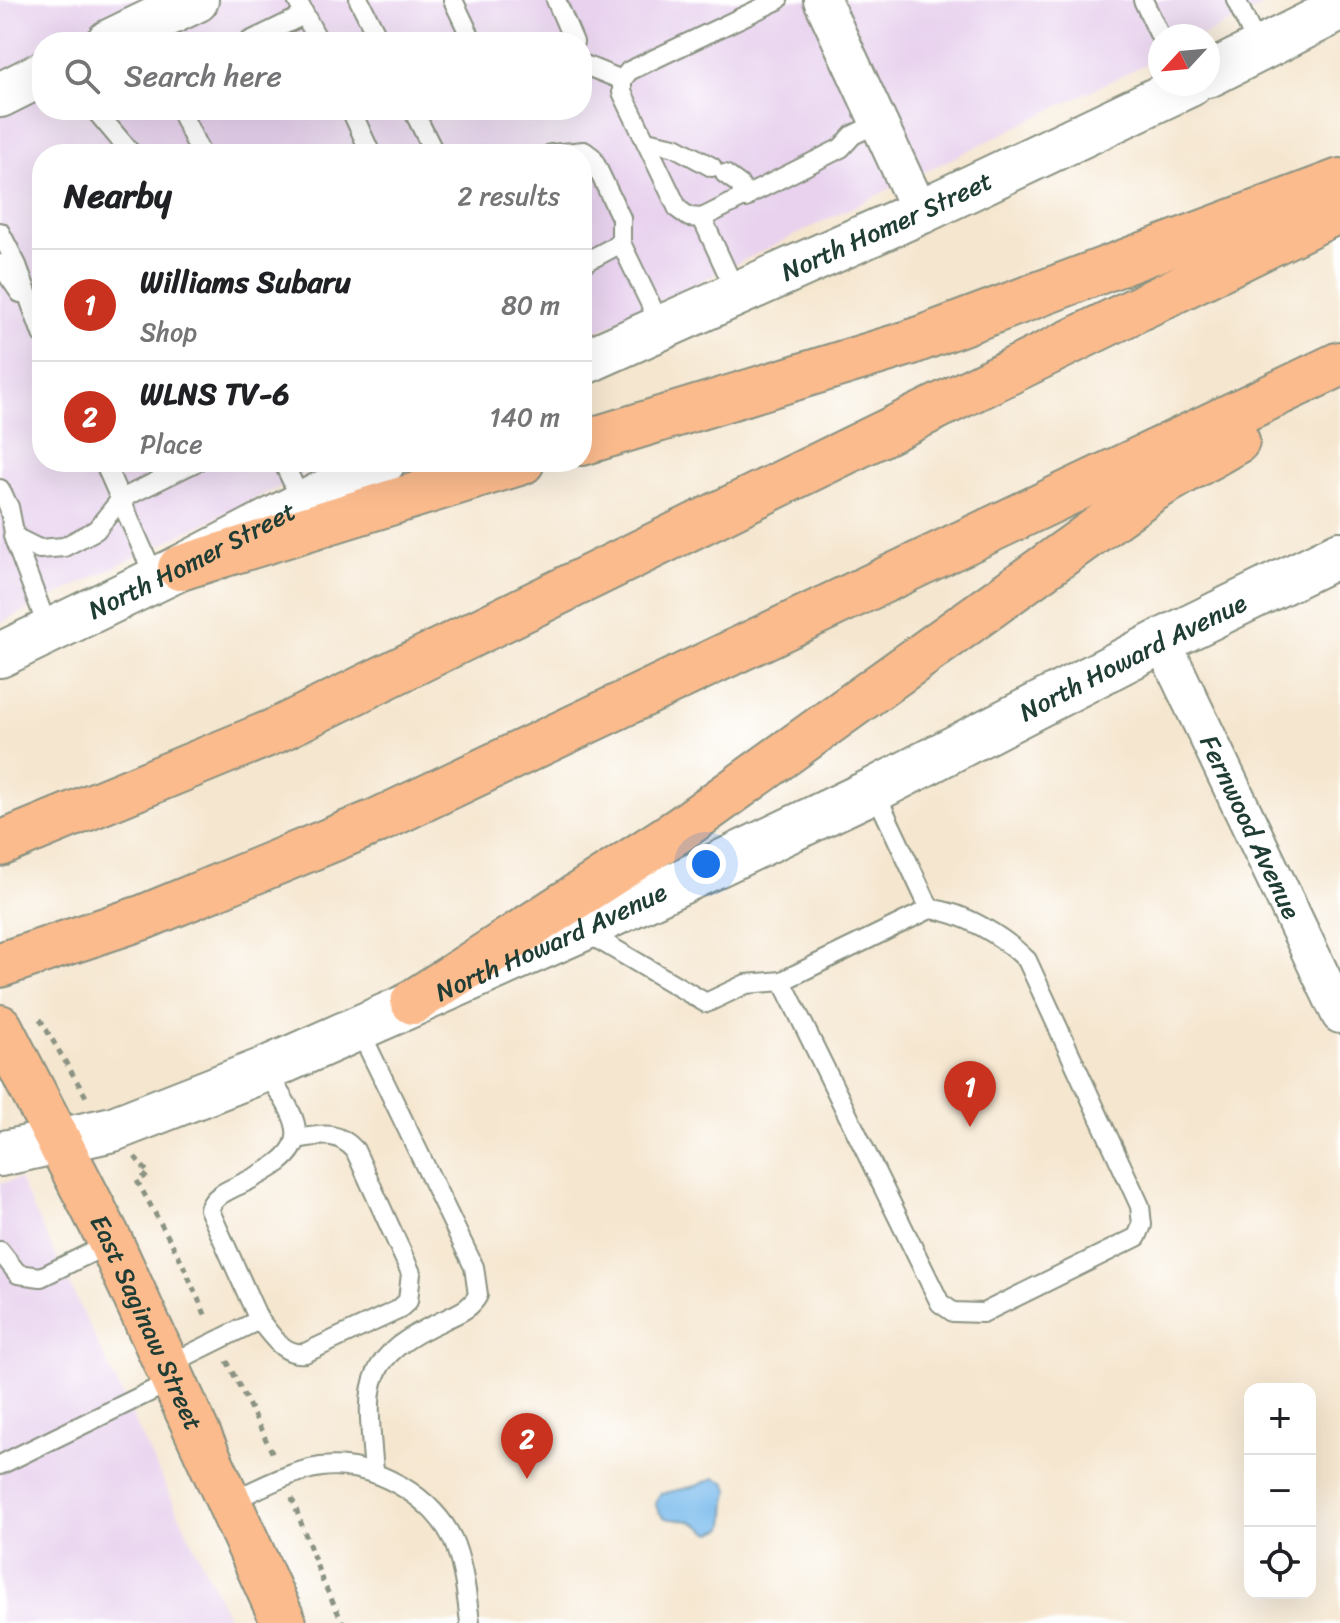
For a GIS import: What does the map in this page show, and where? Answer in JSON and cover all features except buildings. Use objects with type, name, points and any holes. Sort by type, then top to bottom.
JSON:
[{"type":"main road","points":[[592,440],[909,343],[1340,181]]},
{"type":"main road","points":[[0,844],[168,777],[312,713],[1340,210]]},
{"type":"main road","points":[[0,965],[144,917],[377,821],[1340,364]]},
{"type":"main road","points":[[413,1002],[679,830],[1152,490],[1340,389]]},
{"type":"main road","points":[[168,574],[490,472]]},
{"type":"main road","name":"East Saginaw Street","points":[[17,1017],[59,1139],[171,1372],[284,1623]]},
{"type":"street","points":[[140,32],[196,0]]},
{"type":"street","points":[[822,0],[920,212]]},
{"type":"street","name":"North Homer Street","points":[[1220,68],[1340,9]]},
{"type":"street","points":[[0,95],[32,79]]},
{"type":"street","name":"North Homer Street","points":[[592,358],[920,212],[1162,96]]},
{"type":"street","name":"North Homer Street","points":[[0,655],[168,574],[364,472]]},
{"type":"street","name":"North Howard Avenue","points":[[0,1154],[113,1129],[359,1029],[413,1002],[582,929],[874,790],[1162,641],[1340,554]]},
{"type":"street","name":"Fernwood Avenue","points":[[1162,641],[1340,1015]]},
{"type":"lane","points":[[359,0],[375,32]]},
{"type":"lane","points":[[453,0],[468,32]]},
{"type":"lane","points":[[556,0],[570,32]]},
{"type":"lane","points":[[778,0],[629,71],[622,80],[622,92],[678,209],[689,217],[702,218],[841,148],[853,135],[878,123]]},
{"type":"lane","points":[[1143,0],[1154,24]]},
{"type":"lane","points":[[1236,0],[1259,49]]},
{"type":"lane","points":[[263,32],[301,7],[314,32]]},
{"type":"lane","points":[[592,68],[622,80]]},
{"type":"lane","points":[[103,120],[124,144]]},
{"type":"lane","points":[[185,120],[196,144]]},
{"type":"lane","points":[[356,120],[366,144]]},
{"type":"lane","points":[[418,120],[430,144]]},
{"type":"lane","points":[[646,141],[675,147],[718,170],[739,184],[746,198]]},
{"type":"lane","points":[[592,157],[621,218],[621,243],[661,326]]},
{"type":"lane","points":[[702,218],[736,292]]},
{"type":"lane","points":[[0,232],[17,265],[32,312]]},
{"type":"lane","points":[[592,257],[621,243]]},
{"type":"lane","points":[[0,264],[29,305]]},
{"type":"lane","points":[[109,472],[121,499],[168,574]]},
{"type":"lane","points":[[0,522],[15,537],[39,549],[64,547],[96,530],[121,499],[176,472]]},
{"type":"lane","points":[[288,472],[303,504]]},
{"type":"lane","points":[[0,489],[9,507],[15,537],[49,631]]},
{"type":"lane","points":[[874,790],[930,909]]},
{"type":"lane","points":[[582,929],[706,1003],[746,984],[782,981],[930,909],[949,911],[1013,946],[1027,960],[1140,1206],[1142,1225],[1137,1237],[983,1313],[953,1312],[940,1303],[782,981]]},
{"type":"lane","points":[[359,1029],[474,1267],[478,1283],[474,1304],[390,1349],[378,1367],[369,1418],[374,1472]]},
{"type":"lane","points":[[264,1070],[290,1106],[296,1139],[284,1161],[220,1195],[209,1209],[210,1219],[259,1320],[278,1342],[294,1354],[305,1353],[398,1310],[408,1301],[412,1287],[411,1273],[355,1150],[344,1138],[332,1134],[296,1139]]},
{"type":"lane","points":[[0,1251],[18,1274],[41,1277],[111,1243]]},
{"type":"lane","points":[[0,1465],[171,1372],[216,1340],[259,1320]]},
{"type":"lane","points":[[230,1502],[284,1476],[321,1467],[346,1466],[374,1472],[397,1484],[434,1514],[454,1542],[465,1581],[470,1623]]},
{"type":"path","points":[[17,1017],[149,1174],[137,1181],[181,1260],[216,1340],[284,1476],[322,1580],[343,1623]]},
{"type":"shaded area","points":[[0,0],[1276,0],[1220,27],[1220,24],[1148,24],[1148,63],[592,334],[592,144],[32,144],[32,472],[310,472],[0,623]]},
{"type":"shaded area","points":[[19,1179],[231,1623],[0,1623],[0,1183]]},
{"type":"water","points":[[714,1478],[725,1482],[730,1491],[724,1528],[713,1533],[693,1522],[668,1519],[661,1515],[655,1503],[660,1494],[696,1486]]},
{"type":"place","name":"Williams Subaru","points":[[970,1127]]},
{"type":"place","name":"WLNS TV-6","points":[[527,1479]]}]
